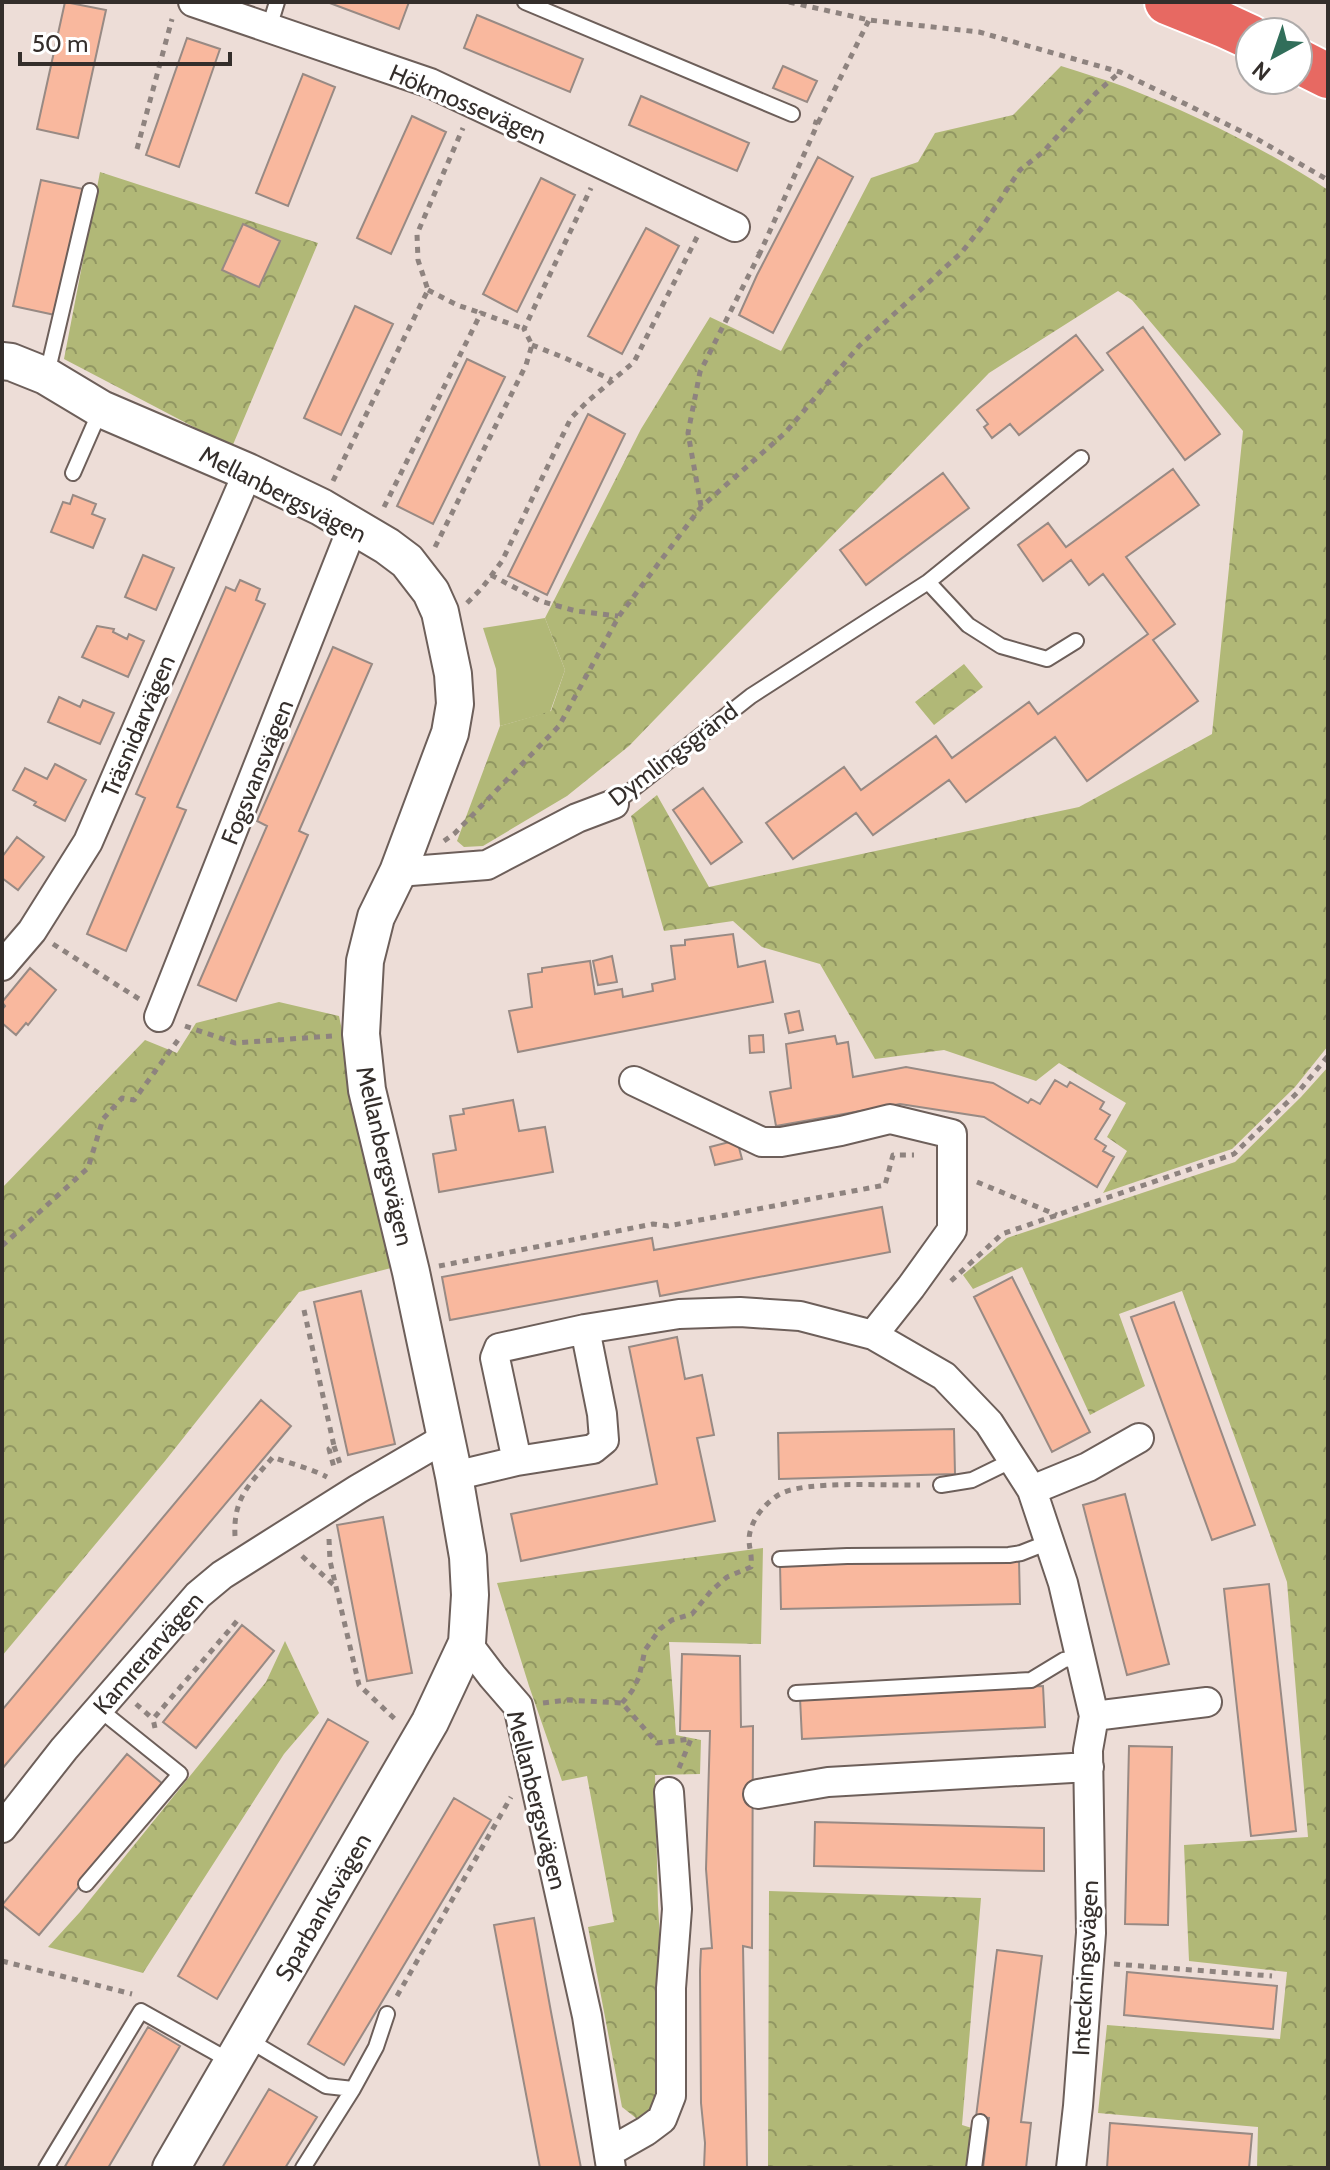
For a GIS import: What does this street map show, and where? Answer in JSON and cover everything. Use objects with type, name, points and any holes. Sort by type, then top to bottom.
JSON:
[{"type":"highway","points":[[1167,2],[1234,30]]},
{"type":"street","name":"Hökmossevägen","points":[[183,9],[273,15],[430,83],[735,227]]},
{"type":"street","name":"Mellanbergsvägen","points":[[2,361],[46,376],[101,409],[321,507],[407,561],[440,612],[453,674],[455,704],[450,733],[398,872],[376,917],[365,961],[361,1034],[367,1090],[447,1437],[468,1557],[470,1595],[467,1643],[518,1706],[587,2016],[610,2160],[662,2119],[671,2096],[671,1988],[677,1909],[669,1792]]},
{"type":"street","name":"Träsnidarvägen","points":[[2,966],[32,931],[88,842],[248,472]]},
{"type":"street","name":"Fogsvansvägen","points":[[159,1017],[361,531]]},
{"type":"street","name":"Dymlingsgränd","points":[[398,872],[487,865],[577,818],[614,804]]},
{"type":"street","points":[[634,1081],[762,1142],[826,1134],[890,1119],[952,1134],[952,1230],[873,1335]]},
{"type":"street","name":"Inteckningsvägen","points":[[517,1461],[495,1358],[499,1348],[585,1329],[679,1314],[740,1312],[800,1316],[873,1335],[944,1376],[989,1423],[1032,1490],[1063,1583],[1094,1716],[1088,1750],[1091,1933],[1071,2168]]},
{"type":"street","points":[[454,1476],[517,1461],[593,1449],[604,1440],[602,1414],[585,1329]]},
{"type":"street","name":"Kamrerarvägen","points":[[2,1828],[198,1595],[222,1575],[447,1437]]},
{"type":"street","points":[[1032,1490],[1088,1467],[1139,1438]]},
{"type":"street","name":"Sparbanksvägen","points":[[171,2168],[419,1742],[467,1643]]},
{"type":"street","points":[[1094,1716],[1207,1702]]},
{"type":"street","points":[[758,1794],[828,1782],[1089,1767]]},
{"type":"lane","points":[[525,2],[792,114]]},
{"type":"lane","points":[[46,376],[90,191]]},
{"type":"lane","points":[[73,473],[101,409]]},
{"type":"lane","name":"Dymlingsgränd","points":[[614,804],[751,696],[928,582],[1081,458]]},
{"type":"lane","points":[[928,582],[968,625],[1001,646],[1047,659],[1076,641]]},
{"type":"lane","points":[[941,1485],[972,1480],[1013,1460]]},
{"type":"lane","points":[[780,1559],[1009,1555],[1049,1542]]},
{"type":"lane","points":[[796,1693],[1031,1680],[1064,1660],[1081,1657]]},
{"type":"lane","points":[[86,1884],[180,1774],[99,1709]]},
{"type":"lane","points":[[46,2168],[141,2011],[326,2086],[353,2089]]},
{"type":"lane","points":[[303,2168],[376,2047],[387,2014]]},
{"type":"lane","points":[[974,2168],[980,2122]]},
{"type":"path","points":[[789,2],[869,20],[979,32],[1120,72],[1257,139],[1328,180]]},
{"type":"path","points":[[137,149],[183,9]]},
{"type":"path","points":[[701,507],[688,433],[700,372],[760,253],[818,123],[869,20]]},
{"type":"path","points":[[398,872],[455,833],[559,726],[619,616],[701,507],[785,433],[859,346],[962,252],[1020,170],[1044,151],[1096,93],[1120,72]]},
{"type":"path","points":[[474,104],[417,234],[418,260],[428,290],[457,305],[524,329],[532,345],[612,380]]},
{"type":"path","points":[[792,114],[818,123]]},
{"type":"path","points":[[524,329],[603,164]]},
{"type":"path","points":[[440,612],[466,604],[502,561],[571,418],[634,362],[709,214]]},
{"type":"path","points":[[735,227],[760,253]]},
{"type":"path","points":[[321,507],[428,290]]},
{"type":"path","points":[[361,531],[481,313]]},
{"type":"path","points":[[420,577],[526,365],[532,345]]},
{"type":"path","points":[[491,575],[540,601],[576,611],[619,616]]},
{"type":"path","points":[[32,931],[138,998],[159,1017],[235,1043],[361,1034]]},
{"type":"path","points":[[2,1246],[88,1168],[103,1119],[122,1098],[134,1100],[187,1027]]},
{"type":"path","points":[[950,1282],[1002,1234],[1234,1154],[1299,1091],[1328,1056]]},
{"type":"path","points":[[411,1272],[653,1224],[668,1226],[885,1185],[893,1155],[951,1154],[951,1171],[1057,1215]]},
{"type":"path","points":[[304,1310],[342,1481]]},
{"type":"path","points":[[238,1545],[234,1534],[235,1515],[241,1495],[273,1457],[309,1467]]},
{"type":"path","points":[[622,1703],[639,1677],[645,1650],[660,1629],[672,1620],[692,1614],[727,1577],[751,1567],[753,1555],[747,1542],[752,1523],[779,1494],[804,1487],[941,1485]]},
{"type":"path","points":[[329,1526],[330,1561],[359,1685],[419,1742]]},
{"type":"path","points":[[294,1548],[336,1588]]},
{"type":"path","points":[[153,1719],[237,1621]]},
{"type":"path","points":[[131,1699],[153,1719],[158,1740],[151,1752]]},
{"type":"path","points":[[518,1706],[567,1700],[622,1703],[657,1743],[691,1739],[669,1792]]},
{"type":"path","points":[[387,2014],[515,1791],[537,1787]]},
{"type":"path","points":[[1089,1962],[1272,1976]]},
{"type":"green space","points":[[1061,66],[1125,87],[1203,121],[1280,160],[1328,190],[1328,1046],[1295,1087],[1232,1149],[1103,1193],[1127,1151],[1107,1137],[1126,1103],[1059,1063],[1036,1081],[944,1050],[875,1059],[820,964],[762,947],[733,921],[664,931],[631,816],[657,795],[709,887],[1079,807],[1212,734],[1243,431],[1132,300],[1118,291],[989,373],[629,746],[567,796],[483,846],[464,847],[457,841],[500,726],[551,711],[565,670],[545,618],[641,429],[710,317],[781,351],[871,178],[918,162],[935,133],[1013,115]]},
{"type":"green space","points":[[100,172],[318,243],[232,447],[64,359]]},
{"type":"green space","points":[[545,618],[565,670],[550,712],[500,726],[496,669],[483,628]]},
{"type":"green space","points":[[964,664],[983,687],[934,725],[915,702]]},
{"type":"green space","points":[[279,1002],[339,1016],[391,1268],[299,1292],[165,1461],[2,1656],[2,1188],[145,1040],[177,1053],[196,1023]]},
{"type":"green space","points":[[1328,1067],[1328,2168],[1257,2168],[1258,2127],[1098,2113],[1107,2025],[1280,2039],[1287,1972],[1189,1961],[1184,1845],[1308,1837],[1287,1582],[1182,1291],[1119,1314],[1145,1386],[1090,1415],[1022,1267],[973,1289],[963,1275],[1007,1238],[1235,1162]]},
{"type":"green space","points":[[763,1548],[761,1644],[669,1642],[676,1735],[701,1740],[700,1774],[655,1775],[658,1905],[669,2092],[641,2122],[622,2107],[588,1927],[614,1922],[587,1776],[562,1781],[497,1583]]},
{"type":"green space","points":[[285,1641],[319,1713],[284,1754],[143,1973],[48,1947],[80,1912],[266,1682]]},
{"type":"green space","points":[[769,1891],[981,1898],[962,2125],[975,2129],[969,2168],[768,2168]]},
{"type":"building","points":[[65,2],[106,10],[78,138],[37,129]]},
{"type":"building","points":[[327,2],[409,2],[399,29]]},
{"type":"building","points":[[477,15],[583,59],[570,92],[464,48]]},
{"type":"building","points":[[187,38],[220,49],[179,167],[146,155]]},
{"type":"building","points":[[783,66],[817,81],[807,102],[773,88]]},
{"type":"building","points":[[303,74],[335,87],[288,206],[256,193]]},
{"type":"building","points":[[641,96],[749,143],[737,171],[629,125]]},
{"type":"building","points":[[412,116],[446,132],[391,254],[357,238]]},
{"type":"building","points":[[818,157],[853,177],[773,333],[739,315]]},
{"type":"building","points":[[541,178],[575,195],[517,312],[483,294]]},
{"type":"building","points":[[41,180],[83,189],[55,315],[13,306]]},
{"type":"building","points":[[243,224],[280,241],[259,287],[222,270]]},
{"type":"building","points":[[646,228],[679,246],[622,354],[588,336]]},
{"type":"building","points":[[355,306],[393,324],[341,435],[304,418]]},
{"type":"building","points":[[1143,327],[1220,434],[1185,460],[1107,353]]},
{"type":"building","points":[[1076,335],[1103,370],[1019,435],[1010,424],[992,438],[984,427],[988,424],[977,410]]},
{"type":"building","points":[[467,359],[505,377],[433,524],[397,506]]},
{"type":"building","points":[[588,414],[625,434],[547,595],[508,576]]},
{"type":"building","points":[[1173,469],[1199,505],[1126,557],[1175,624],[1153,640],[1198,701],[1087,781],[1055,737],[966,802],[949,780],[873,835],[856,813],[793,859],[766,823],[844,767],[861,790],[936,736],[952,758],[1029,702],[1038,714],[1148,634],[1103,574],[1089,585],[1071,560],[1043,581],[1018,545],[1048,523],[1066,547]]},
{"type":"building","points":[[943,473],[969,508],[866,585],[840,550]]},
{"type":"building","points":[[73,495],[96,504],[92,514],[105,519],[93,548],[51,532],[63,502],[70,504]]},
{"type":"building","points":[[143,555],[174,568],[156,610],[125,597]]},
{"type":"building","points":[[240,580],[260,589],[256,600],[265,604],[177,807],[186,810],[126,951],[87,934],[145,798],[136,794],[226,587],[235,591]]},
{"type":"building","points":[[97,626],[114,629],[113,632],[127,639],[129,634],[144,641],[128,677],[82,657]]},
{"type":"building","points":[[333,647],[372,664],[299,831],[308,835],[236,1001],[198,985],[267,826],[257,821]]},
{"type":"building","points":[[59,697],[80,707],[83,700],[114,713],[100,744],[48,722]]},
{"type":"building","points":[[55,764],[86,780],[65,821],[13,790],[25,768],[47,779]]},
{"type":"building","points":[[703,788],[742,842],[711,864],[673,810]]},
{"type":"building","points":[[17,837],[44,857],[18,890],[2,878],[2,857]]},
{"type":"building","points":[[733,934],[738,967],[765,961],[773,1002],[518,1052],[509,1011],[532,1007],[528,974],[542,972],[542,968],[590,961],[595,994],[622,989],[623,997],[653,991],[652,984],[675,979],[671,946],[685,945],[685,940]]},
{"type":"building","points":[[612,956],[617,982],[598,985],[593,961]]},
{"type":"building","points":[[30,968],[56,990],[16,1035],[2,1023],[5,1006],[2,1002]]},
{"type":"building","points":[[799,1011],[803,1030],[789,1033],[785,1014]]},
{"type":"building","points":[[763,1035],[764,1052],[750,1053],[749,1036]]},
{"type":"building","points":[[835,1036],[837,1044],[848,1042],[853,1077],[906,1067],[993,1083],[1028,1103],[1031,1099],[1040,1104],[1055,1080],[1067,1087],[1070,1082],[1104,1102],[1100,1109],[1110,1115],[1095,1139],[1106,1146],[1103,1151],[1114,1157],[1097,1187],[984,1117],[900,1104],[776,1126],[770,1092],[791,1088],[786,1044]]},
{"type":"building","points":[[513,1100],[519,1131],[545,1127],[553,1172],[439,1192],[433,1154],[456,1150],[450,1116],[464,1114],[463,1109]]},
{"type":"building","points":[[737,1140],[742,1159],[715,1165],[710,1147]]},
{"type":"building","points":[[882,1207],[890,1252],[660,1296],[657,1281],[450,1320],[442,1277],[652,1238],[654,1250]]},
{"type":"building","points":[[1012,1277],[1090,1432],[1052,1452],[974,1297]]},
{"type":"building","points":[[361,1291],[395,1444],[348,1455],[314,1302]]},
{"type":"building","points":[[1174,1302],[1255,1525],[1212,1540],[1131,1317]]},
{"type":"building","points":[[677,1337],[685,1379],[702,1375],[714,1435],[697,1438],[715,1521],[521,1561],[511,1514],[657,1484],[629,1347]]},
{"type":"building","points":[[261,1400],[291,1426],[2,1769],[2,1710]]},
{"type":"building","points":[[954,1429],[955,1474],[779,1479],[778,1433]]},
{"type":"building","points":[[1125,1494],[1169,1664],[1127,1675],[1083,1505]]},
{"type":"building","points":[[383,1517],[412,1673],[367,1681],[337,1525]]},
{"type":"building","points":[[1019,1560],[1020,1604],[781,1609],[780,1565]]},
{"type":"building","points":[[1269,1584],[1296,1831],[1251,1836],[1224,1589]]},
{"type":"building","points":[[242,1625],[274,1651],[196,1748],[163,1722]]},
{"type":"building","points":[[682,1654],[740,1656],[741,1727],[753,1726],[752,1948],[743,1946],[747,2168],[704,2168],[700,1971],[701,1949],[712,1948],[706,1869],[710,1731],[680,1731]]},
{"type":"building","points":[[1043,1686],[1045,1727],[802,1739],[800,1698]]},
{"type":"building","points":[[328,1719],[368,1742],[217,1999],[178,1976]]},
{"type":"building","points":[[1129,1746],[1172,1747],[1168,1925],[1125,1924]]},
{"type":"building","points":[[127,1754],[164,1785],[39,1935],[2,1905]]},
{"type":"building","points":[[454,1798],[491,1820],[344,2065],[308,2044]]},
{"type":"building","points":[[815,1822],[1044,1828],[1044,1871],[814,1866]]},
{"type":"building","points":[[534,1918],[581,2168],[540,2168],[494,1925]]},
{"type":"building","points":[[997,1950],[1042,1956],[1021,2122],[1031,2123],[1026,2168],[983,2168],[989,2118],[976,2117]]},
{"type":"building","points":[[1127,1972],[1277,1986],[1273,2029],[1124,2015]]},
{"type":"building","points":[[148,2027],[180,2046],[108,2168],[64,2168]]},
{"type":"building","points":[[269,2089],[317,2117],[285,2168],[222,2168]]},
{"type":"building","points":[[1110,2123],[1252,2134],[1249,2168],[1107,2168]]}]
